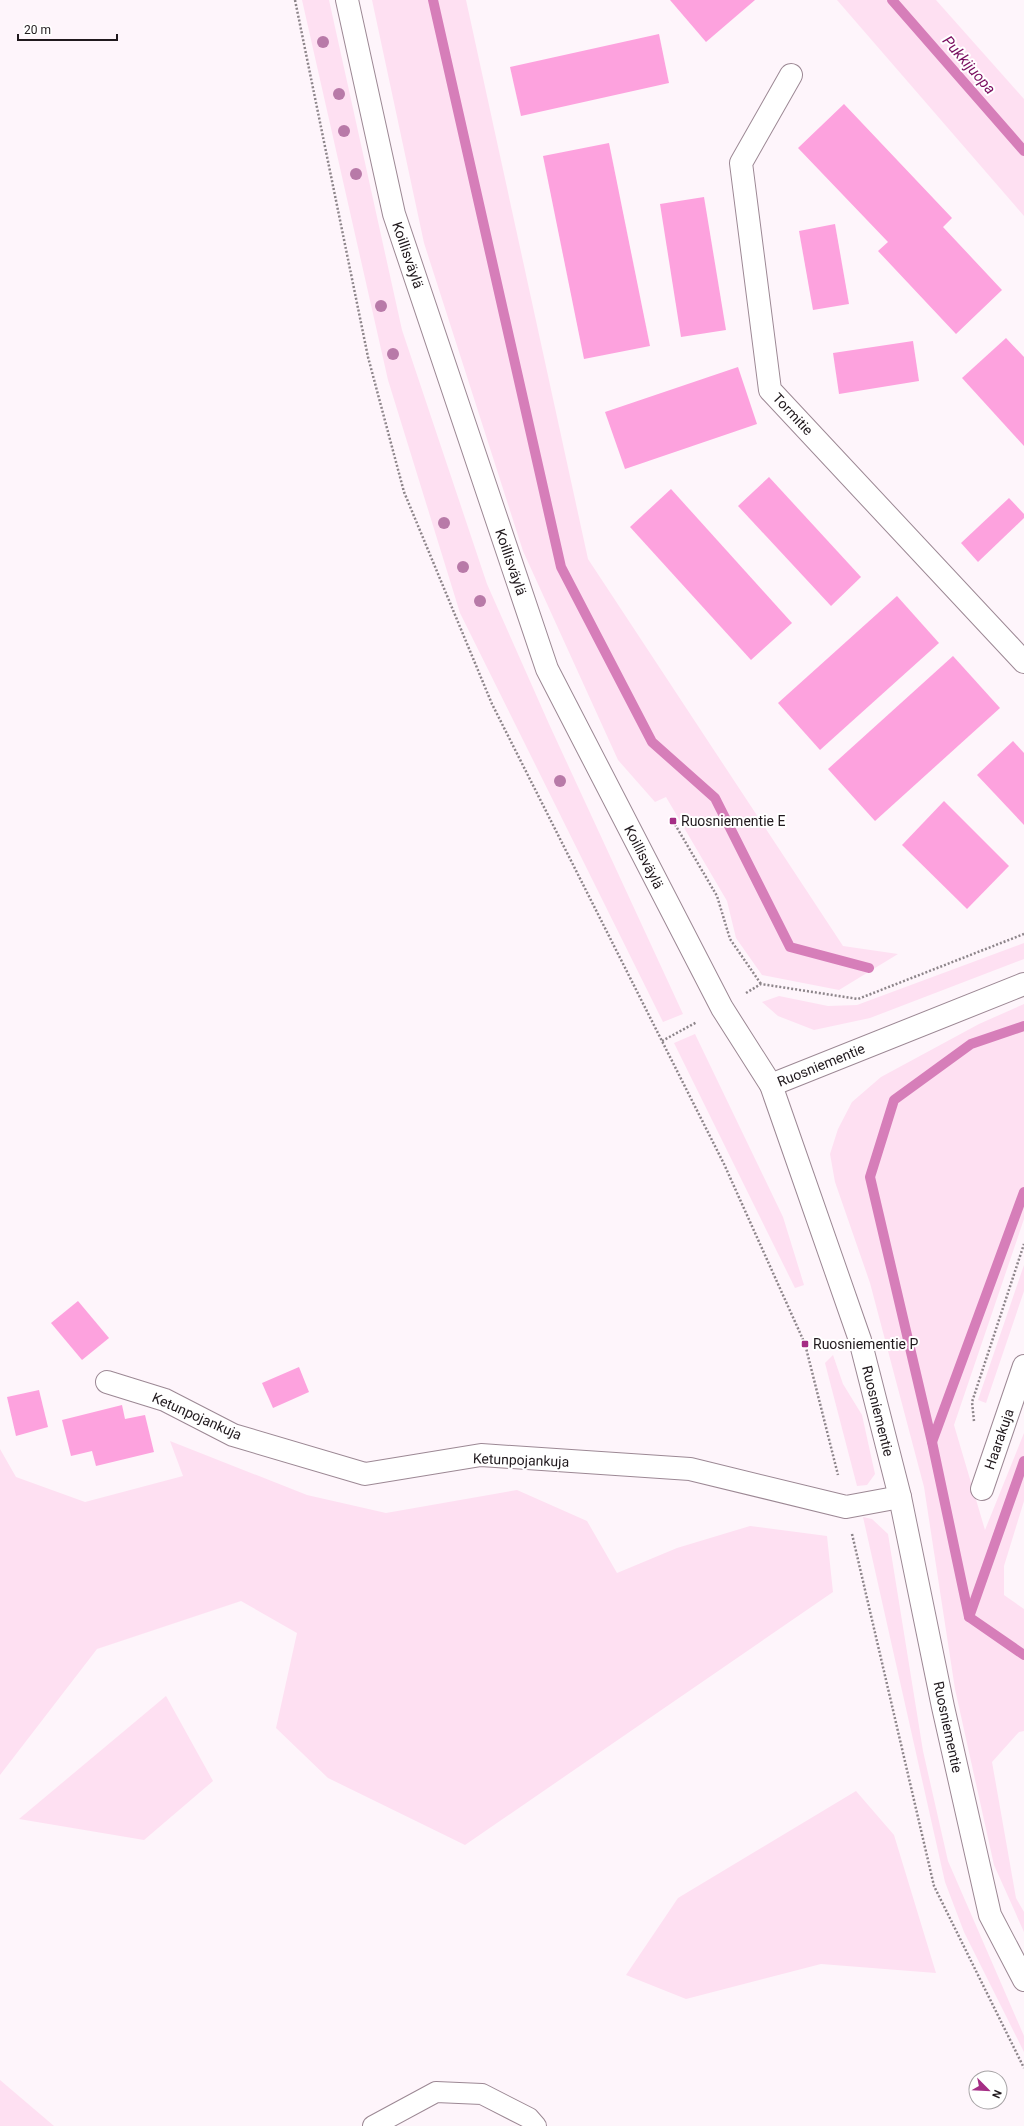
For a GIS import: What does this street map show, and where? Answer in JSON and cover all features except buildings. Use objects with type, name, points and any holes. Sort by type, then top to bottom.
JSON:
[{"type":"street","name":"Koillisväylä","points":[[347,0],[394,214],[547,669],[722,1008],[772,1085]]},
{"type":"street","name":"Tormitie","points":[[791,75],[741,163],[770,390],[1024,662]]},
{"type":"street","name":"Ruosniementie","points":[[1024,984],[772,1085],[860,1340],[900,1497],[943,1707],[990,1915],[1024,1980]]},
{"type":"street","name":"Haarakuja","points":[[982,1489],[1024,1366]]},
{"type":"street","name":"Ketunpojankuja","points":[[107,1382],[165,1400],[233,1435],[365,1474],[481,1455],[690,1469],[846,1507],[900,1497]]},
{"type":"lane","points":[[373,2126],[436,2092],[482,2094],[529,2118],[536,2126]]},
{"type":"path","points":[[295,0],[368,357],[404,492],[492,704],[724,1164],[808,1352],[897,1720],[934,1886],[1024,2068]]},
{"type":"path","points":[[673,821],[717,896],[730,939],[761,984]]},
{"type":"path","points":[[662,1041],[722,1008],[761,984],[858,999],[1024,934]]},
{"type":"path","points":[[974,1426],[972,1402],[1022,1254],[1024,1244]]},
{"type":"shaded area","points":[[302,0],[329,0],[402,330],[487,584],[549,724],[683,1014],[663,1022],[460,613],[388,380]]},
{"type":"shaded area","points":[[372,0],[466,0],[588,559],[843,946],[898,954],[839,990],[762,975],[736,938],[727,901],[666,797],[655,802],[618,760],[523,551],[424,243]]},
{"type":"shaded area","points":[[837,0],[936,0],[1024,99],[1024,216]]},
{"type":"shaded area","points":[[1024,943],[1024,959],[870,1018],[814,1030],[778,1016],[762,1002],[779,996],[828,1006],[857,1005]]},
{"type":"shaded area","points":[[1024,1004],[1024,1219],[954,1425],[985,1530],[1024,1433],[1024,1501],[1004,1566],[1004,1595],[1024,1609],[1024,1731],[1019,1732],[992,1762],[1016,1898],[1024,1912],[1024,1932],[994,1865],[955,1689],[924,1487],[870,1283],[835,1182],[830,1154],[838,1129],[852,1102],[881,1077],[979,1024]]},
{"type":"shaded area","points":[[695,1034],[783,1217],[804,1285],[795,1288],[674,1043]]},
{"type":"shaded area","points":[[1024,1265],[1024,1291],[986,1403],[978,1400]]},
{"type":"shaded area","points":[[833,1355],[843,1384],[862,1415],[875,1474],[867,1485],[857,1486],[825,1363]]},
{"type":"shaded area","points":[[170,1441],[307,1495],[386,1513],[517,1490],[587,1521],[617,1573],[677,1548],[750,1526],[827,1536],[833,1592],[465,1845],[328,1778],[276,1728],[297,1633],[241,1601],[97,1649],[0,1775],[0,1449],[16,1477],[85,1502],[183,1476]]},
{"type":"shaded area","points":[[863,1517],[872,1519],[888,1534],[923,1751],[948,1861],[1024,2036],[1024,2052],[964,1932],[945,1882]]},
{"type":"shaded area","points":[[166,1696],[213,1781],[144,1840],[19,1819]]},
{"type":"shaded area","points":[[856,1791],[894,1835],[936,1973],[821,1964],[686,1999],[626,1975],[678,1898]]},
{"type":"shaded area","points":[[0,2080],[54,2126],[0,2126]]},
{"type":"waterway","points":[[433,0],[561,567],[652,742],[715,798],[790,947],[869,968]]},
{"type":"waterway","name":"Pukkijuopa","points":[[892,0],[1024,151]]},
{"type":"waterway","points":[[1024,1026],[971,1044],[894,1100],[870,1177],[932,1442],[969,1617],[1024,1655]]},
{"type":"waterway","points":[[932,1442],[1024,1192]]},
{"type":"waterway","points":[[969,1617],[1024,1461]]},
{"type":"place","name":"Ruosniementie E","points":[[673,821]]},
{"type":"place","name":"Ruosniementie P","points":[[805,1344]]}]
